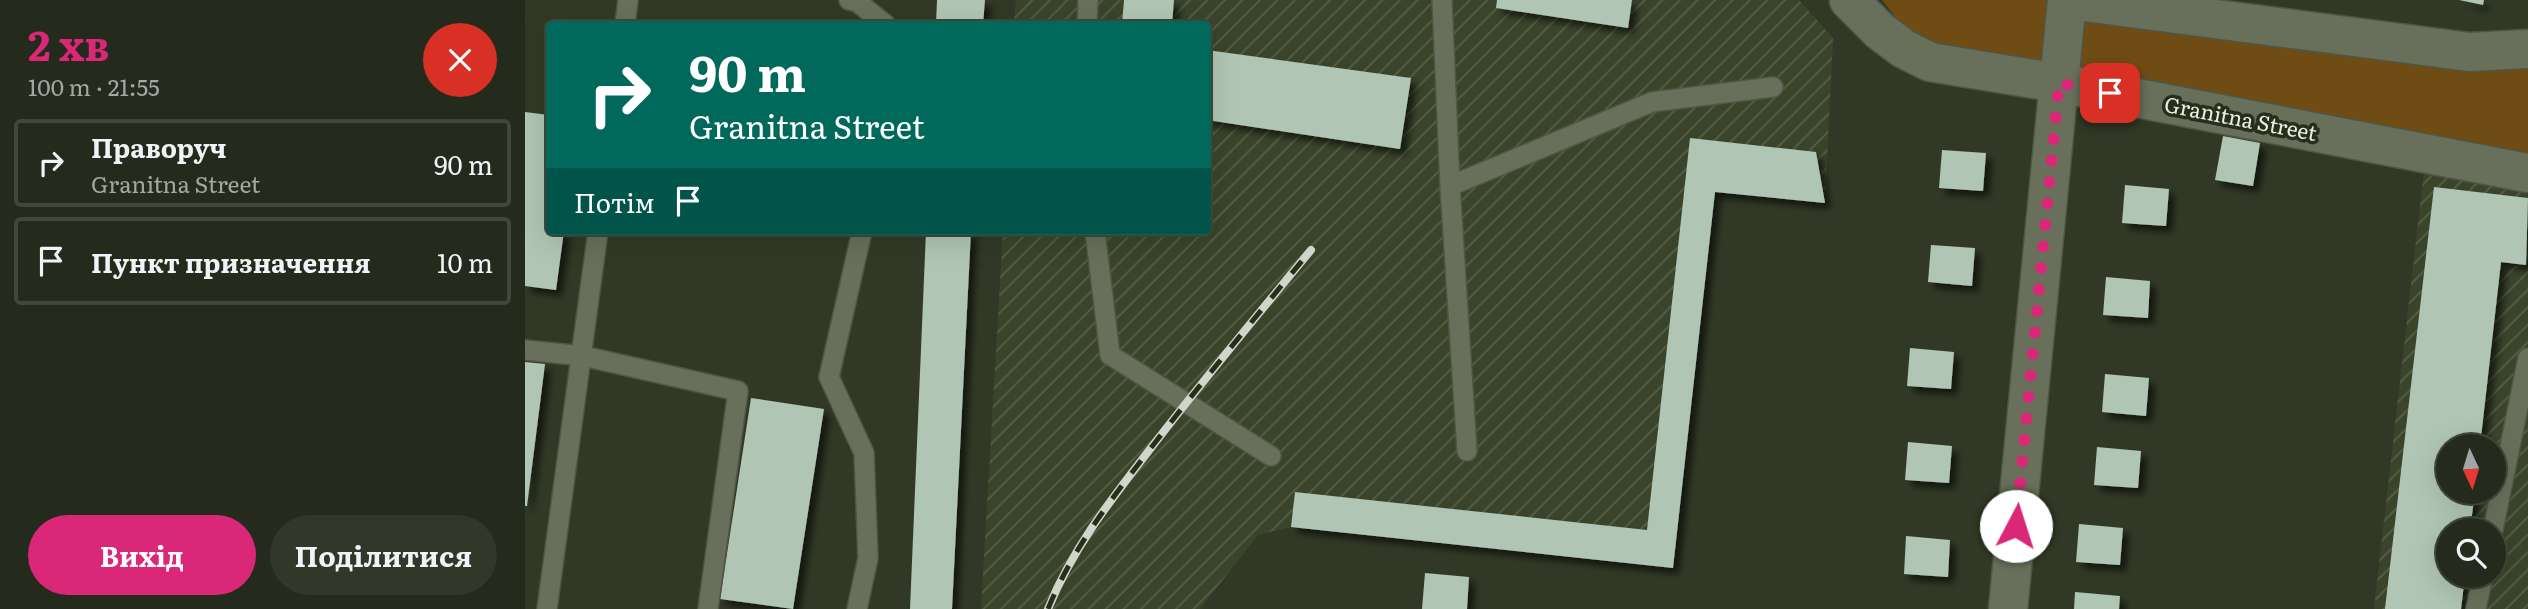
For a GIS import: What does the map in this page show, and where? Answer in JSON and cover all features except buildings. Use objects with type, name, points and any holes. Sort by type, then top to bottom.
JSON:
[{"type":"street","name":"Granitna Street","points":[[1849,0],[1880,31],[1904,49],[1930,62],[2059,83],[2528,173]]},
{"type":"street","points":[[2008,609],[2068,0],[2469,52],[2528,49]]},
{"type":"lane","points":[[625,21],[628,0]]},
{"type":"lane","points":[[849,0],[856,1],[881,21]]},
{"type":"lane","points":[[1087,0],[1087,21]]},
{"type":"lane","points":[[1442,0],[1450,187],[1467,451]]},
{"type":"lane","points":[[1450,187],[1653,102],[1773,87]]},
{"type":"lane","points":[[547,609],[598,235]]},
{"type":"lane","points":[[857,609],[868,558],[864,453],[829,377],[861,235]]},
{"type":"lane","points":[[1095,235],[1110,355],[1271,456]]},
{"type":"lane","points":[[525,350],[583,356],[738,391],[708,609]]},
{"type":"lane","points":[[2495,518],[2528,358]]},
{"type":"lane","points":[[2476,609],[2480,588]]},
{"type":"shaded area","points":[[1016,0],[1799,0],[1833,38],[1825,203],[1715,192],[1673,568],[1291,527],[1258,535],[1200,609],[981,609],[1003,235],[1211,235],[1211,21],[1014,21]]},
{"type":"shaded area","points":[[1882,0],[2069,0],[2528,49],[2528,173],[1930,62]]},
{"type":"shaded area","points":[[2426,153],[2528,173],[2528,609],[2374,609]]},
{"type":"railway","points":[[1048,609],[1069,565],[1109,503],[1311,250]]},
{"type":"route","points":[[2016,526],[2059,83],[2110,93]]}]
